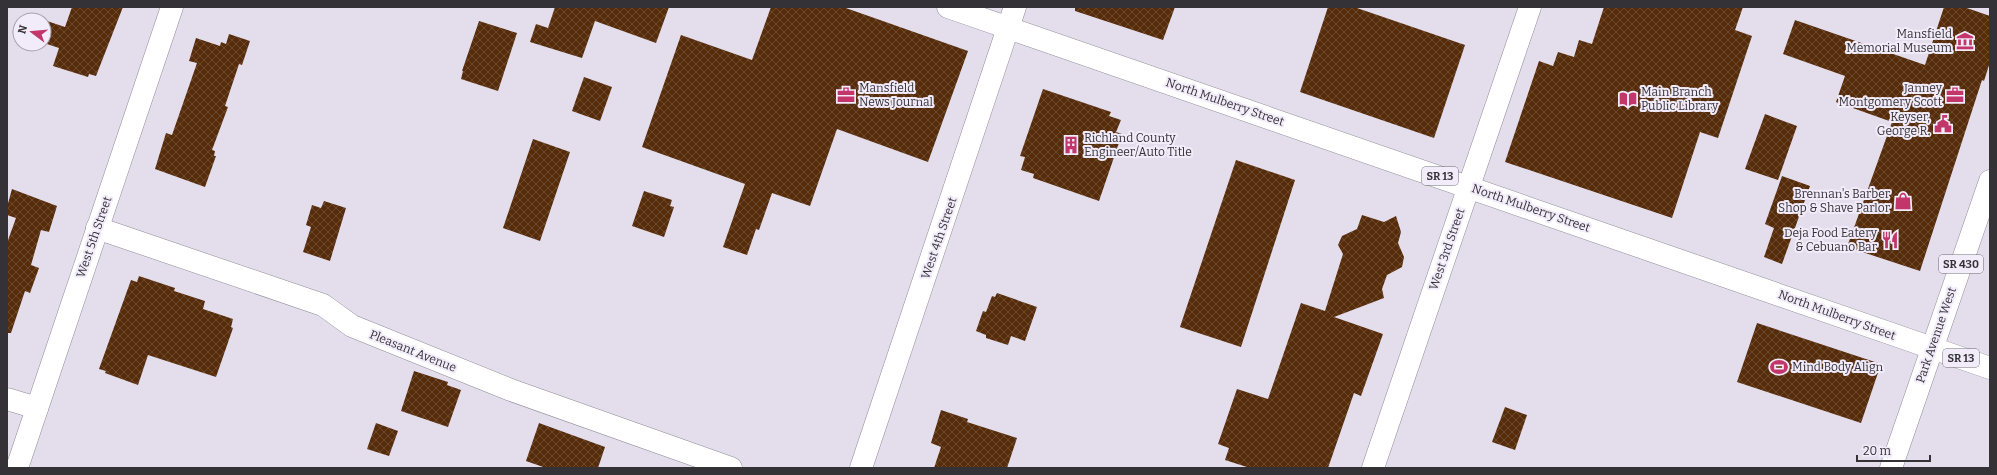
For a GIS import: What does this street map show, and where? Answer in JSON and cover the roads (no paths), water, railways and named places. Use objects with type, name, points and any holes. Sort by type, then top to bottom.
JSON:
[{"type":"main road","name":"West 5th Street","points":[[17,468],[172,7]]},
{"type":"main road","name":"North Mulberry Street","points":[[948,7],[1469,186],[1931,348]]},
{"type":"main road","name":"West 4th Street","points":[[861,468],[1016,7]]},
{"type":"main road","name":"West 3rd Street","points":[[1373,468],[1530,7]]},
{"type":"main road","name":"Park Avenue West","points":[[1891,468],[1931,348],[1990,181]]},
{"type":"main road","name":"Pleasant Avenue","points":[[98,228],[323,305],[352,326],[511,390],[731,468]]},
{"type":"main road","name":"SR 13","points":[[1931,348],[1990,368]]},
{"type":"main road","points":[[7,399],[37,408]]},
{"type":"place","name":"Mansfield Memorial Museum","points":[[1965,41]]},
{"type":"place","name":"Mansfield News Journal","points":[[846,95]]},
{"type":"place","name":"Janney Montgomery Scott","points":[[1955,95]]},
{"type":"place","name":"Main Branch Public Library","points":[[1628,99]]},
{"type":"place","name":"Keyser, George R.","points":[[1943,124]]},
{"type":"place","name":"Richland County Engineer/Auto Title","points":[[1071,145]]},
{"type":"place","name":"Brennan's Barber Shop & Shave Parlor","points":[[1903,201]]},
{"type":"place","name":"Deja Food Eatery & Cebuano Bar","points":[[1890,240]]},
{"type":"place","name":"Mind Body Align","points":[[1779,367]]}]
